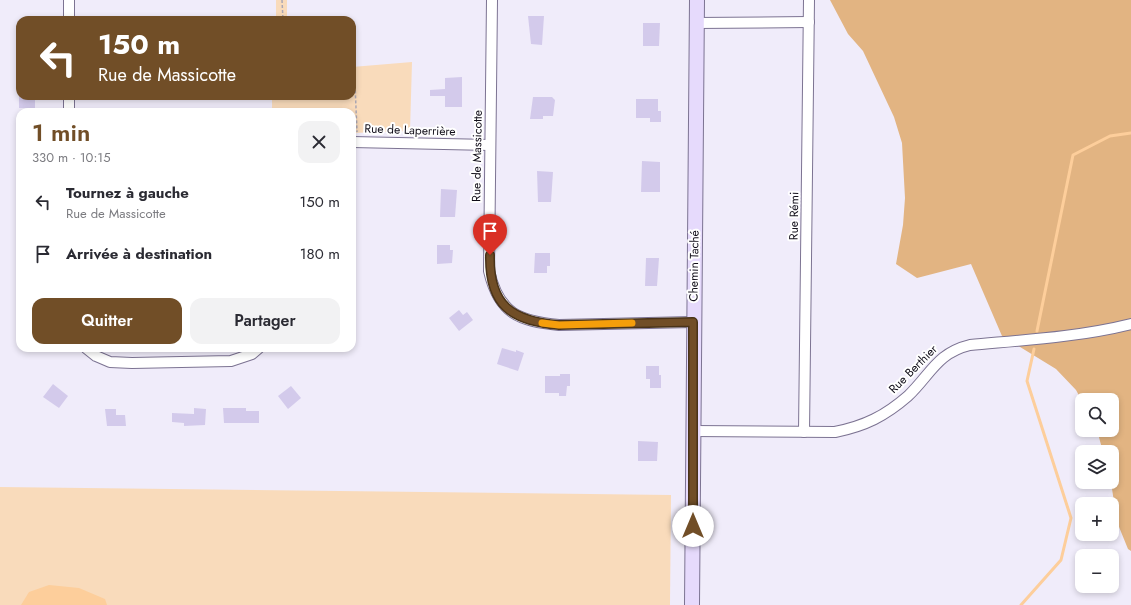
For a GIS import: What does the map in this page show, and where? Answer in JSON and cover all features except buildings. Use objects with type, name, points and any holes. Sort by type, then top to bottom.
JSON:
[{"type":"street","points":[[69,0],[69,16]]},
{"type":"street","name":"Rue de Massicotte","points":[[492,0],[489,271],[496,295],[508,310],[522,318],[540,323],[559,325],[693,322]]},
{"type":"street","name":"Chemin Taché","points":[[692,605],[693,322],[697,0]]},
{"type":"street","name":"Rue Rémi","points":[[804,432],[809,0]]},
{"type":"street","points":[[696,23],[809,22]]},
{"type":"street","name":"Rue de Laperrière","points":[[356,142],[490,145]]},
{"type":"street","name":"Rue Berthier","points":[[693,431],[835,432],[868,424],[882,416],[908,396],[945,355],[956,348],[970,345],[1066,336],[1109,330],[1131,324]]},
{"type":"street","points":[[93,352],[110,362],[132,363],[231,361],[254,352]]},
{"type":"path","points":[[282,0],[283,16]]},
{"type":"shaded area","points":[[276,0],[287,0],[287,16],[276,16]]},
{"type":"shaded area","points":[[830,0],[1131,0],[1131,551],[1128,549],[1119,527],[1119,497],[1113,497],[1112,489],[1119,489],[1119,445],[1101,445],[1099,437],[1119,437],[1119,393],[1078,393],[1056,369],[1002,336],[971,264],[917,278],[896,264],[903,225],[905,198],[902,143],[894,117],[863,51],[848,34]]},
{"type":"shaded area","points":[[412,62],[410,131],[356,133],[356,108],[272,108],[272,100],[356,100],[356,67]]},
{"type":"shaded area","points":[[0,487],[671,495],[670,605],[0,605]]},
{"type":"shaded area","points":[[49,585],[79,588],[105,599],[107,605],[21,605],[29,592]]},
{"type":"waterway","points":[[1037,331],[1073,155],[1110,136],[1131,133]]},
{"type":"waterway","points":[[1021,605],[1061,560],[1071,518],[1027,381],[1034,349]]},
{"type":"slow traffic","points":[[542,323],[559,325],[632,323]]},
{"type":"route","points":[[490,255],[489,271],[496,295],[508,310],[522,318],[540,323],[559,325],[693,322],[693,526]]}]
